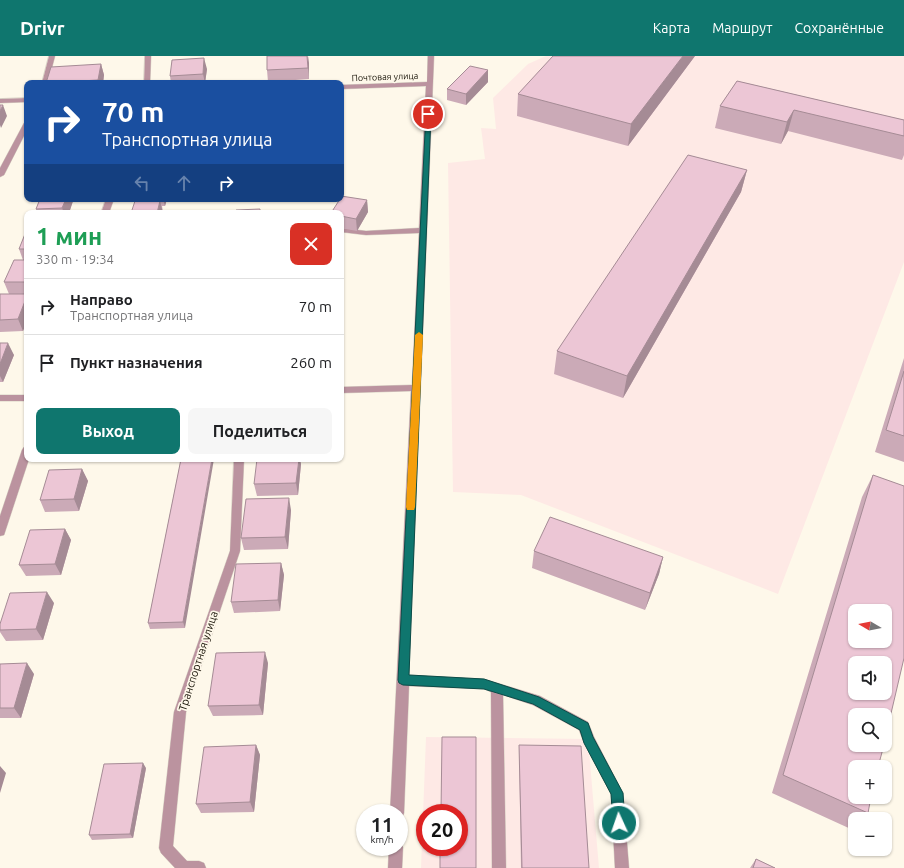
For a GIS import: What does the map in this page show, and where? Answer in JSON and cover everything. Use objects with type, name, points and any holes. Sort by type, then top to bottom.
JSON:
[{"type":"street","points":[[46,80],[52,56]]},
{"type":"street","points":[[147,80],[148,56]]},
{"type":"street","points":[[397,804],[431,56]]},
{"type":"street","name":"Почтовая улица","points":[[344,87],[430,84]]},
{"type":"street","points":[[0,101],[24,100]]},
{"type":"street","points":[[0,176],[24,129]]},
{"type":"street","points":[[344,230],[366,233],[423,230]]},
{"type":"street","points":[[344,390],[416,388]]},
{"type":"street","points":[[0,398],[24,398]]},
{"type":"street","points":[[0,532],[24,459]]},
{"type":"street","name":"Транспортная улица","points":[[199,868],[184,868],[166,848],[180,712],[235,551],[239,462]]},
{"type":"street","points":[[403,680],[484,684],[536,700],[584,726],[588,739],[617,793],[622,868]]},
{"type":"street","points":[[496,688],[499,868]]},
{"type":"street","points":[[395,868],[396,856]]},
{"type":"shaded area","points":[[546,56],[904,56],[904,262],[778,594],[521,495],[453,492],[448,163],[485,159],[481,128],[496,129],[493,98],[528,64]]},
{"type":"shaded area","points":[[426,737],[588,739],[599,868],[421,868],[421,856],[468,856],[468,804],[423,804]]},
{"type":"building","points":[[267,56],[307,56],[308,68],[267,70]]},
{"type":"building","points":[[553,56],[683,56],[631,124],[518,94]]},
{"type":"building","points":[[204,58],[203,74],[170,76],[172,60]]},
{"type":"building","points":[[101,64],[98,80],[47,80],[51,67]]},
{"type":"building","points":[[470,66],[488,70],[466,94],[447,89]]},
{"type":"building","points":[[737,81],[904,120],[904,136],[794,110],[787,122],[720,106]]},
{"type":"building","points":[[688,155],[747,170],[627,376],[557,351]]},
{"type":"building","points":[[344,196],[367,200],[356,219],[344,217],[344,210],[333,210],[338,202],[344,202]]},
{"type":"building","points":[[39,202],[65,202],[62,208],[36,209]]},
{"type":"building","points":[[135,202],[160,202],[158,210],[132,210]]},
{"type":"building","points":[[260,209],[260,210],[236,210]]},
{"type":"building","points":[[24,236],[24,249],[19,249]]},
{"type":"building","points":[[14,260],[24,260],[24,282],[4,282]]},
{"type":"building","points":[[0,294],[24,294],[24,304],[18,319],[0,320]]},
{"type":"building","points":[[0,343],[8,343],[0,364]]},
{"type":"building","points":[[904,371],[904,436],[886,430]]},
{"type":"building","points":[[180,462],[211,462],[183,622],[148,623]]},
{"type":"building","points":[[257,462],[299,462],[296,483],[254,484]]},
{"type":"building","points":[[82,469],[74,499],[40,500],[49,470]]},
{"type":"building","points":[[873,475],[904,486],[904,658],[892,709],[848,708],[848,752],[882,752],[880,760],[848,760],[848,804],[870,804],[868,812],[866,812],[783,775]]},
{"type":"building","points":[[289,498],[285,537],[241,538],[246,499]]},
{"type":"building","points":[[550,517],[663,557],[650,593],[534,551]]},
{"type":"building","points":[[65,529],[55,564],[19,565],[30,530]]},
{"type":"building","points":[[281,563],[278,600],[231,602],[236,564]]},
{"type":"building","points":[[47,592],[36,629],[0,630],[0,624],[10,593]]},
{"type":"building","points":[[265,652],[259,705],[208,706],[216,653]]},
{"type":"building","points":[[27,663],[14,708],[0,708],[0,664]]},
{"type":"building","points":[[442,737],[476,737],[476,868],[440,868],[440,856],[468,856],[468,804],[441,804]]},
{"type":"building","points":[[256,745],[250,802],[196,804],[204,747]]},
{"type":"building","points":[[519,745],[581,746],[589,868],[522,868]]},
{"type":"building","points":[[143,763],[130,834],[89,835],[104,764]]},
{"type":"building","points":[[756,859],[775,868],[753,868]]},
{"type":"slow traffic","points":[[411,507],[419,335]]},
{"type":"route","points":[[428,114],[403,680],[484,684],[536,700],[584,726],[588,739],[617,793],[619,823]]}]
